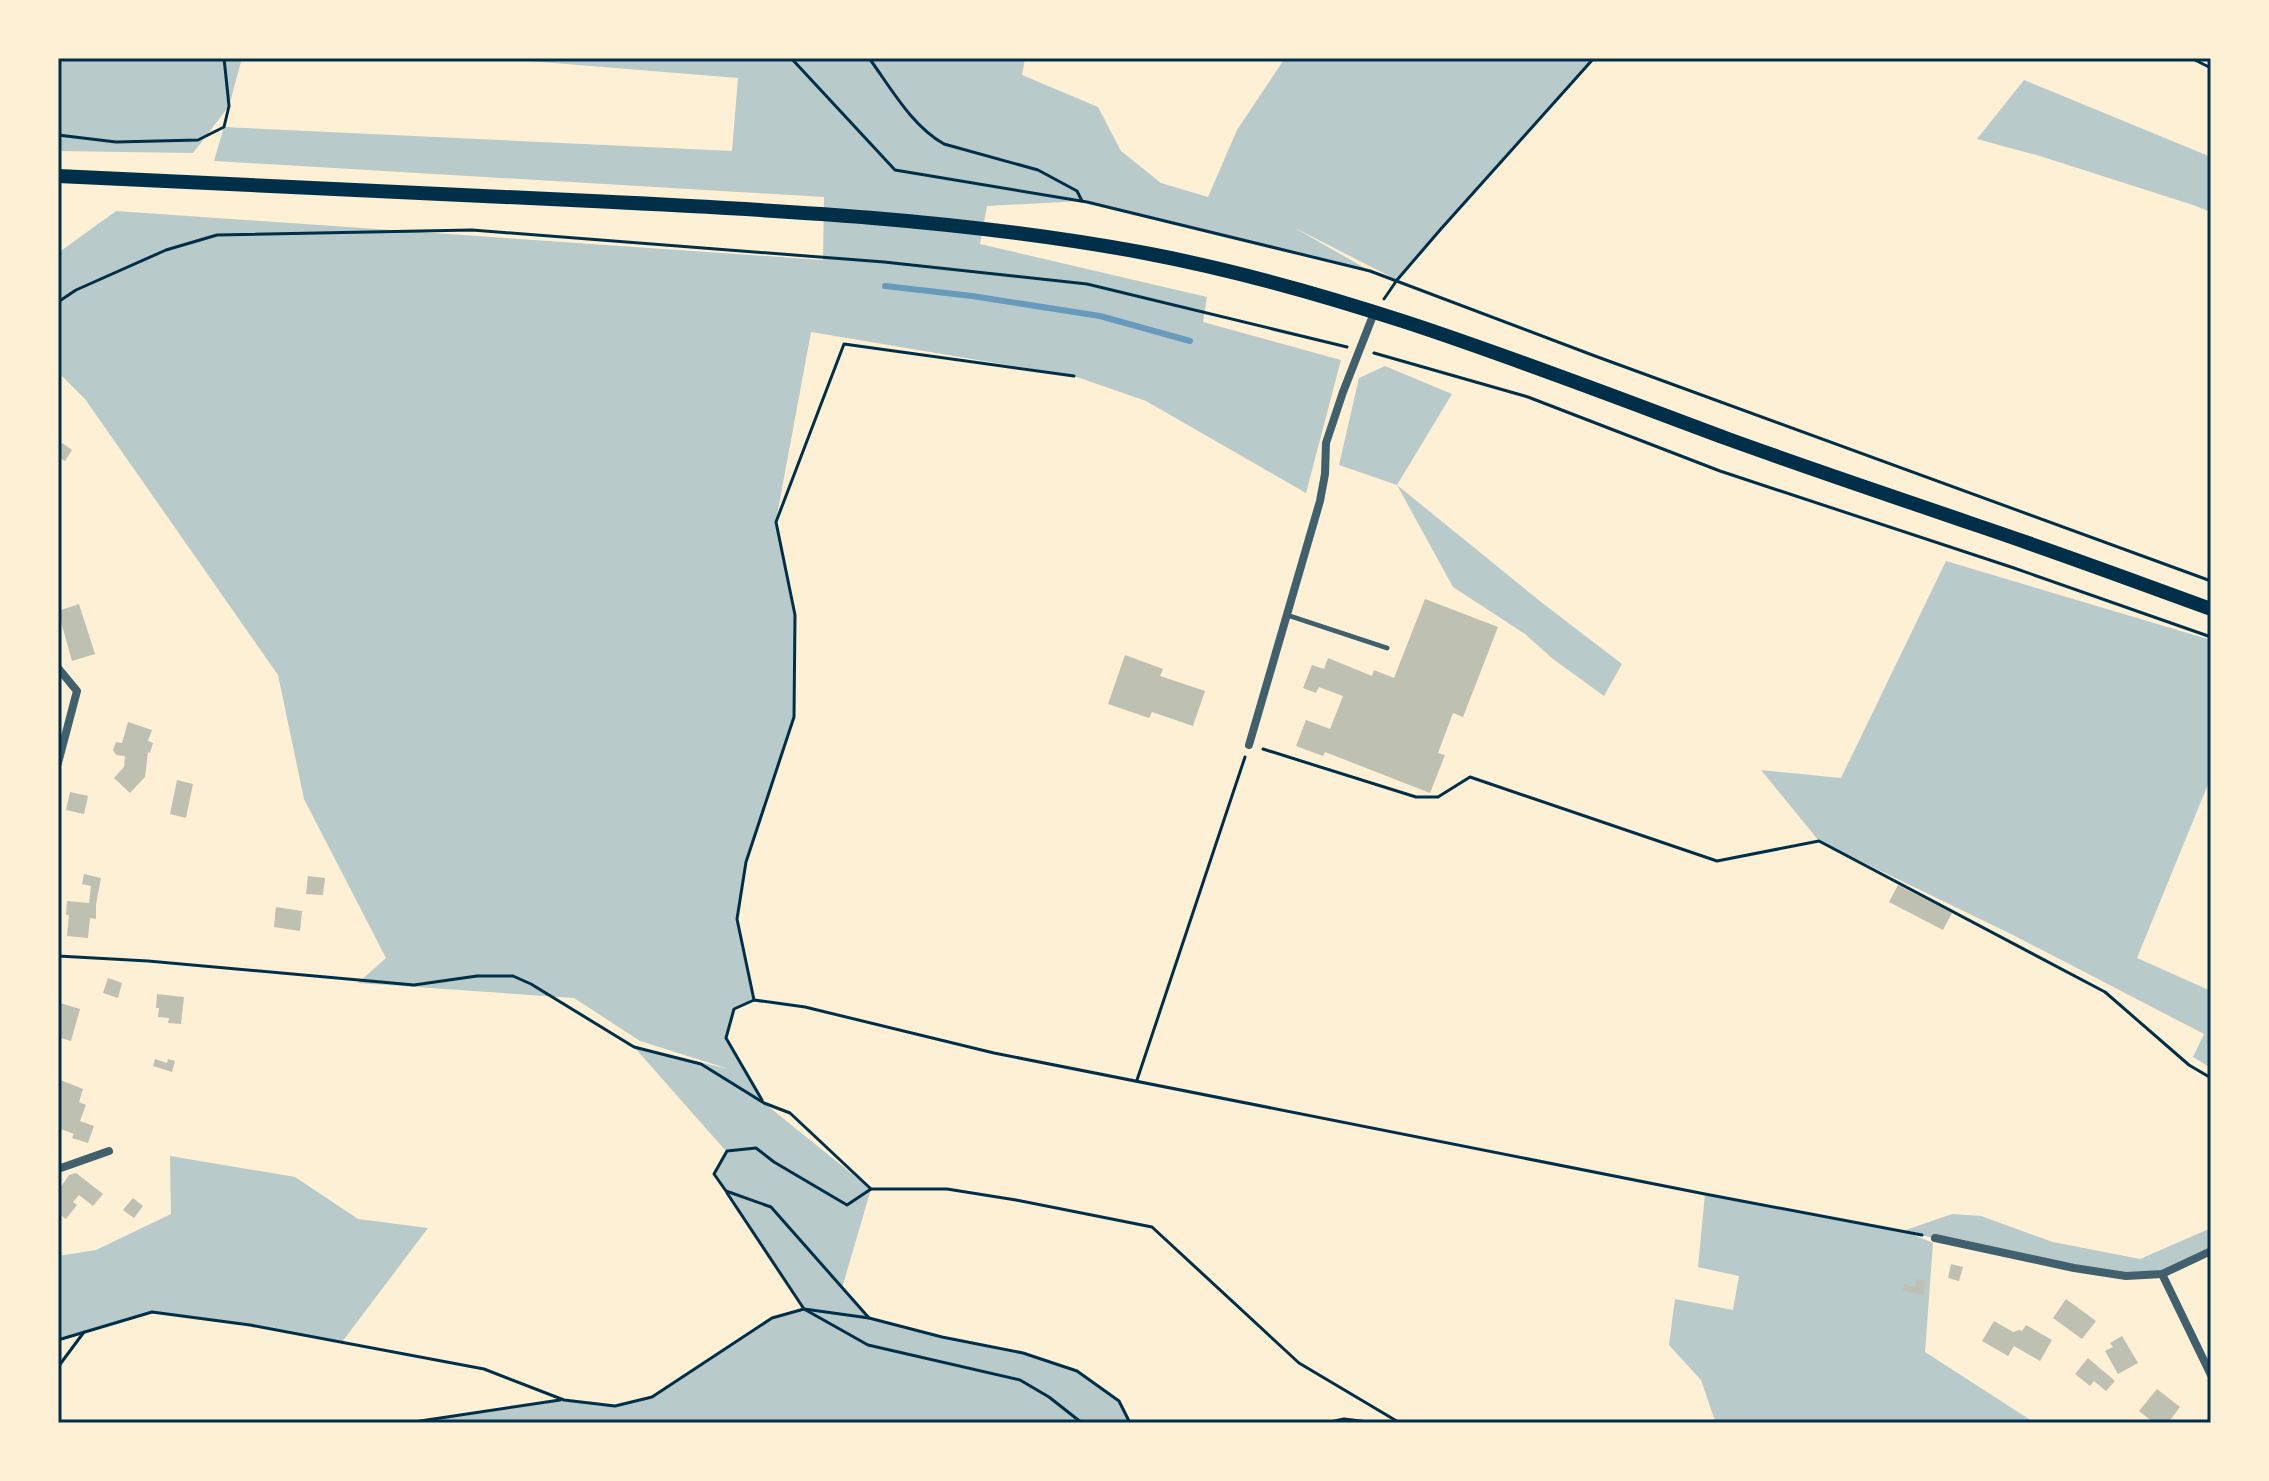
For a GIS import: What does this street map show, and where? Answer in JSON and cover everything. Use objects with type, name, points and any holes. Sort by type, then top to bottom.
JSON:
[{"type":"main road","points":[[58,176],[853,216],[1011,232],[1150,254],[1231,272],[1339,302],[1508,357],[1822,473],[2211,609]]},
{"type":"street","points":[[1249,745],[1320,501],[1326,443],[1374,313]]},
{"type":"street","points":[[58,668],[77,691],[58,763]]},
{"type":"street","points":[[58,1169],[109,1151]]},
{"type":"street","points":[[1935,1238],[2126,1276],[2162,1274],[2211,1251]]},
{"type":"street","points":[[2162,1274],[2211,1375]]},
{"type":"lane","points":[[1287,615],[1387,648]]},
{"type":"path","points":[[58,135],[116,142],[198,140],[224,127],[229,106],[224,58]]},
{"type":"path","points":[[791,58],[895,170],[1082,201],[1370,271],[2211,581]]},
{"type":"path","points":[[869,58],[909,114],[930,136],[944,144],[1038,170],[1077,191],[1082,201]]},
{"type":"path","points":[[1374,313],[1397,280],[1594,58]]},
{"type":"path","points":[[2191,58],[2211,68]]},
{"type":"path","points":[[58,302],[76,290],[166,250],[217,235],[472,230],[884,262],[1087,284],[1361,350],[1528,397],[1720,471],[2211,637]]},
{"type":"path","points":[[754,1000],[737,919],[746,862],[794,717],[795,615],[776,522],[844,344],[1074,376]]},
{"type":"path","points":[[1137,1080],[1249,745],[1416,797],[1438,797],[1470,777],[1717,861],[1819,841],[2105,992],[2189,1065],[2211,1078]]},
{"type":"path","points":[[58,956],[414,985],[477,976],[513,976],[634,1047],[701,1064],[764,1103],[790,1113],[871,1189]]},
{"type":"path","points":[[764,1103],[726,1038],[734,1009],[754,1000],[805,1007],[994,1053],[1935,1238]]},
{"type":"path","points":[[1082,1423],[1049,1397],[1020,1380],[868,1345],[804,1309],[714,1174],[727,1151],[756,1148],[847,1205],[871,1189],[947,1189],[1152,1227],[1299,1363],[1400,1423]]},
{"type":"path","points":[[726,1191],[771,1207],[869,1318]]},
{"type":"path","points":[[58,1340],[152,1312],[250,1325],[484,1369],[564,1400],[615,1406],[652,1397],[772,1318],[804,1309],[869,1318],[1023,1353],[1077,1371],[1119,1401],[1130,1423]]},
{"type":"path","points":[[58,1367],[85,1330]]},
{"type":"path","points":[[407,1423],[564,1400]]},
{"type":"path","points":[[1325,1423],[1344,1419],[1377,1423]]},
{"type":"shaded area","points":[[58,58],[242,58],[229,106],[193,153],[58,151]]},
{"type":"shaded area","points":[[493,58],[1025,58],[1022,75],[1098,107],[1121,151],[1161,183],[1208,197],[1237,130],[1285,58],[1594,58],[1397,280],[1293,227],[1370,271],[1082,201],[987,206],[980,244],[1207,297],[1203,322],[1341,360],[1306,493],[1146,401],[1074,376],[811,332],[776,521],[795,615],[794,717],[746,862],[737,919],[754,1000],[734,1009],[726,1038],[764,1103],[871,1189],[842,1288],[869,1318],[1023,1353],[1077,1371],[1119,1401],[1130,1423],[407,1423],[564,1400],[615,1406],[652,1397],[772,1318],[803,1309],[714,1174],[726,1151],[634,1047],[729,1069],[640,1041],[574,998],[358,983],[386,958],[304,799],[278,675],[85,399],[58,372],[58,253],[116,211],[823,260],[824,197],[214,161],[224,127],[732,151],[738,78]]},
{"type":"shaded area","points":[[2024,80],[2211,157],[2211,212],[2040,156],[1977,139]]},
{"type":"shaded area","points":[[1385,366],[1452,394],[1397,485],[1339,465],[1359,378]]},
{"type":"shaded area","points":[[1397,485],[1622,664],[1604,696],[1525,634],[1453,587]]},
{"type":"shaded area","points":[[1946,561],[2211,640],[2211,777],[2137,958],[2211,991],[2211,1068],[2193,1057],[2204,1034],[2013,935],[1819,841],[1761,770],[1841,778]]},
{"type":"shaded area","points":[[170,1156],[295,1177],[358,1219],[428,1228],[342,1342],[250,1325],[152,1312],[58,1340],[58,1256],[96,1250],[171,1214]]},
{"type":"shaded area","points":[[1705,1194],[1903,1231],[1952,1214],[1981,1216],[2053,1242],[2140,1259],[2211,1228],[2211,1251],[2162,1274],[2126,1276],[1909,1233],[1933,1243],[1925,1352],[2035,1423],[1714,1423],[1701,1380],[1669,1345],[1675,1299],[1733,1310],[1739,1276],[1698,1267]]},
{"type":"building","points":[[62,443],[72,450],[65,461],[58,457]]},
{"type":"building","points":[[1425,599],[1498,627],[1463,717],[1453,713],[1438,753],[1445,755],[1430,793],[1325,752],[1323,756],[1296,746],[1306,720],[1330,729],[1343,696],[1319,687],[1316,693],[1303,688],[1312,665],[1324,669],[1328,658],[1372,676],[1374,670],[1394,678]]},
{"type":"building","points":[[79,604],[95,654],[72,661],[58,611]]},
{"type":"building","points":[[1125,655],[1163,669],[1160,676],[1205,691],[1193,726],[1152,712],[1149,718],[1108,704]]},
{"type":"building","points":[[128,722],[152,730],[148,741],[153,743],[148,752],[145,777],[130,793],[114,778],[124,767],[125,756],[116,755],[113,750],[116,742],[122,743]]},
{"type":"building","points":[[177,780],[193,784],[186,818],[170,814]]},
{"type":"building","points":[[70,792],[88,796],[84,814],[66,810]]},
{"type":"building","points":[[84,874],[101,878],[96,919],[90,918],[88,938],[67,936],[67,901],[89,903],[91,886],[82,884]]},
{"type":"building","points":[[308,876],[325,878],[323,895],[306,894]]},
{"type":"building","points":[[1898,885],[1952,913],[1943,930],[1889,902]]},
{"type":"building","points":[[276,907],[302,911],[300,931],[274,927]]},
{"type":"building","points":[[108,978],[122,983],[118,998],[103,993]]},
{"type":"building","points":[[157,994],[184,997],[181,1024],[168,1023],[169,1018],[158,1017]]},
{"type":"building","points":[[60,1003],[80,1009],[71,1041],[58,1037]]},
{"type":"building","points":[[155,1059],[167,1063],[168,1059],[175,1061],[172,1072],[153,1066]]},
{"type":"building","points":[[58,1079],[83,1089],[79,1102],[86,1105],[80,1121],[94,1126],[88,1143],[72,1138],[74,1134],[58,1128]]},
{"type":"building","points":[[76,1173],[103,1194],[93,1206],[79,1195],[73,1202],[77,1205],[66,1219],[58,1213],[58,1191],[69,1175]]},
{"type":"building","points":[[133,1198],[143,1206],[134,1218],[123,1210]]},
{"type":"building","points":[[1951,1264],[1963,1267],[1959,1281],[1948,1278]]},
{"type":"building","points":[[1916,1279],[1926,1281],[1923,1295],[1903,1291],[1904,1284],[1915,1287]]},
{"type":"building","points":[[2066,1299],[2096,1321],[2082,1339],[2053,1318]]},
{"type":"building","points":[[1994,1321],[2013,1332],[2022,1331],[2026,1325],[2052,1340],[2040,1361],[2014,1346],[2008,1356],[1982,1341]]},
{"type":"building","points":[[2122,1336],[2138,1363],[2118,1374],[2105,1351],[2113,1347],[2110,1343]]},
{"type":"building","points":[[2088,1358],[2115,1381],[2106,1391],[2094,1381],[2090,1386],[2075,1374]]},
{"type":"building","points":[[2157,1389],[2180,1407],[2168,1423],[2154,1423],[2139,1411]]},
{"type":"waterway","points":[[885,286],[1100,316],[1190,341]]}]
